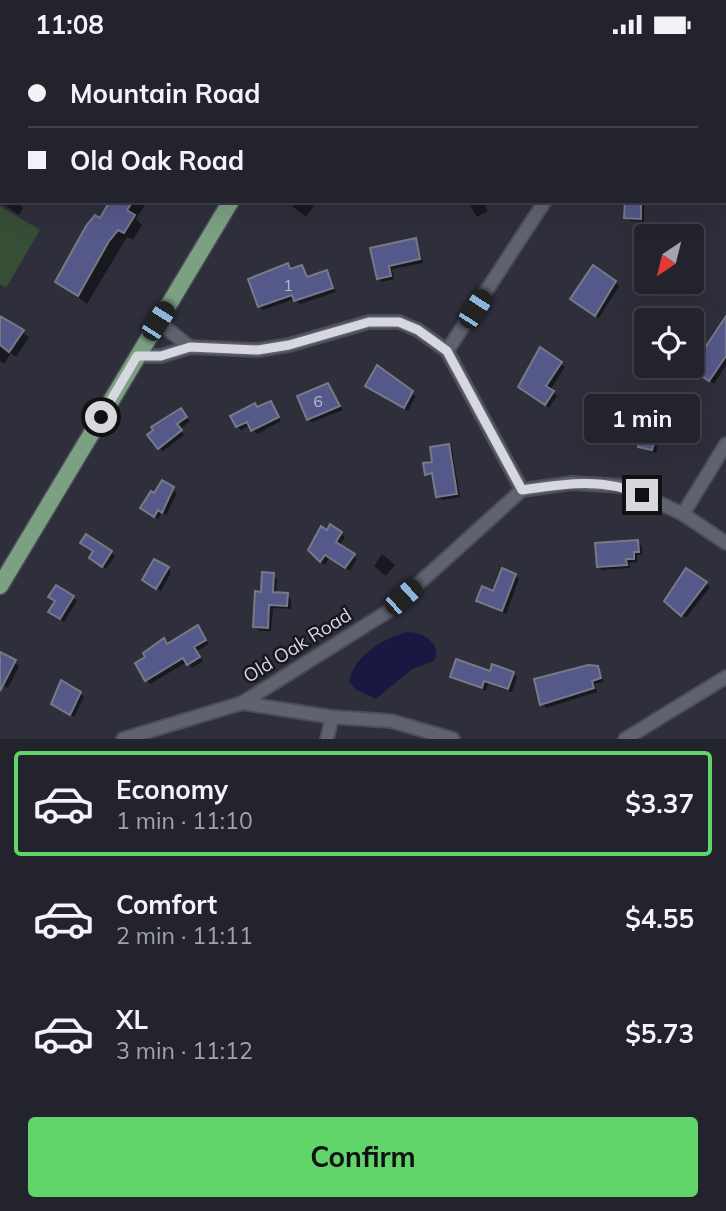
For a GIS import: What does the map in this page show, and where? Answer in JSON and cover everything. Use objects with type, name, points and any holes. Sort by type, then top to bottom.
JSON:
[{"type":"main road","points":[[0,586],[230,203]]},
{"type":"street","points":[[447,351],[544,203]]},
{"type":"street","points":[[137,356],[161,356],[190,347],[258,350],[289,345],[382,320],[399,322],[418,330],[447,351],[522,490],[572,483],[622,485],[683,514],[726,543]]},
{"type":"street","points":[[158,321],[190,347]]},
{"type":"street","points":[[683,514],[726,444]]},
{"type":"street","name":"Old Oak Road","points":[[123,739],[242,703],[387,612],[522,490]]},
{"type":"street","points":[[625,739],[726,677]]},
{"type":"street","points":[[242,703],[332,717],[391,721],[453,739]]},
{"type":"street","points":[[327,739],[332,717]]},
{"type":"green space","points":[[0,206],[40,230],[6,288],[0,284]]},
{"type":"shaded area","points":[[408,632],[420,634],[434,644],[434,661],[412,669],[376,699],[355,689],[349,681],[357,663],[381,643]]},
{"type":"building","points":[[109,203],[132,203],[127,210],[135,215],[124,233],[118,230],[109,241],[78,296],[55,282],[86,226],[95,215],[100,218]]},
{"type":"building","points":[[625,203],[641,203],[641,219],[624,218]]},
{"type":"building","points":[[416,238],[420,259],[389,266],[391,276],[377,279],[370,248]]},
{"type":"building","points":[[288,263],[290,269],[302,265],[307,277],[327,270],[333,288],[294,301],[292,295],[258,307],[248,279]]},
{"type":"building","points":[[593,265],[616,281],[595,316],[570,299]]},
{"type":"building","points":[[0,316],[24,330],[9,352],[0,345]]},
{"type":"building","points":[[726,316],[726,356],[709,381],[704,378],[704,349]]},
{"type":"building","points":[[540,347],[562,362],[546,386],[554,391],[545,405],[518,387]]},
{"type":"building","points":[[377,365],[413,391],[404,408],[365,386]]},
{"type":"building","points":[[328,383],[340,406],[307,420],[297,396]]},
{"type":"building","points":[[271,401],[279,417],[251,431],[247,422],[236,427],[230,416],[255,403],[257,407]]},
{"type":"building","points":[[181,408],[187,417],[177,424],[182,430],[158,449],[147,435],[153,430],[151,427]]},
{"type":"building","points":[[617,413],[628,416],[626,424],[656,435],[652,450],[638,447],[639,443],[606,435],[609,426],[614,427]]},
{"type":"building","points":[[449,444],[457,494],[436,497],[432,473],[425,475],[423,463],[432,462],[430,447]]},
{"type":"building","points":[[162,480],[174,487],[162,513],[158,510],[154,517],[140,508]]},
{"type":"building","points":[[330,524],[342,532],[336,542],[355,554],[345,568],[325,555],[320,562],[308,550],[321,526],[327,530]]},
{"type":"building","points":[[86,534],[112,551],[102,567],[89,558],[93,551],[80,543]]},
{"type":"building","points":[[638,540],[639,552],[634,552],[634,559],[626,559],[627,565],[597,567],[595,543]]},
{"type":"building","points":[[154,559],[169,567],[156,589],[142,580]]},
{"type":"building","points":[[502,568],[516,574],[502,611],[476,601],[482,586],[493,591]]},
{"type":"building","points":[[686,568],[707,582],[681,616],[664,601]]},
{"type":"building","points":[[262,572],[274,573],[273,592],[288,593],[287,606],[269,605],[268,628],[253,627],[255,591],[261,592]]},
{"type":"building","points":[[56,585],[74,596],[60,619],[48,612],[55,601],[48,597]]},
{"type":"building","points":[[198,625],[206,640],[194,647],[200,657],[187,665],[183,658],[145,681],[135,663],[145,657],[143,653],[164,638],[167,644]]},
{"type":"building","points":[[0,652],[16,660],[0,691]]},
{"type":"building","points":[[456,659],[490,671],[492,664],[514,672],[508,689],[484,681],[482,688],[450,677]]},
{"type":"building","points":[[588,665],[598,666],[601,678],[592,681],[594,688],[540,705],[534,679]]},
{"type":"building","points":[[61,680],[81,692],[70,715],[51,704]]},
{"type":"route","points":[[101,417],[137,356],[161,356],[190,347],[226,351],[258,350],[289,345],[369,322],[399,322],[418,330],[447,351],[522,490],[572,483],[622,485],[642,495]]}]
